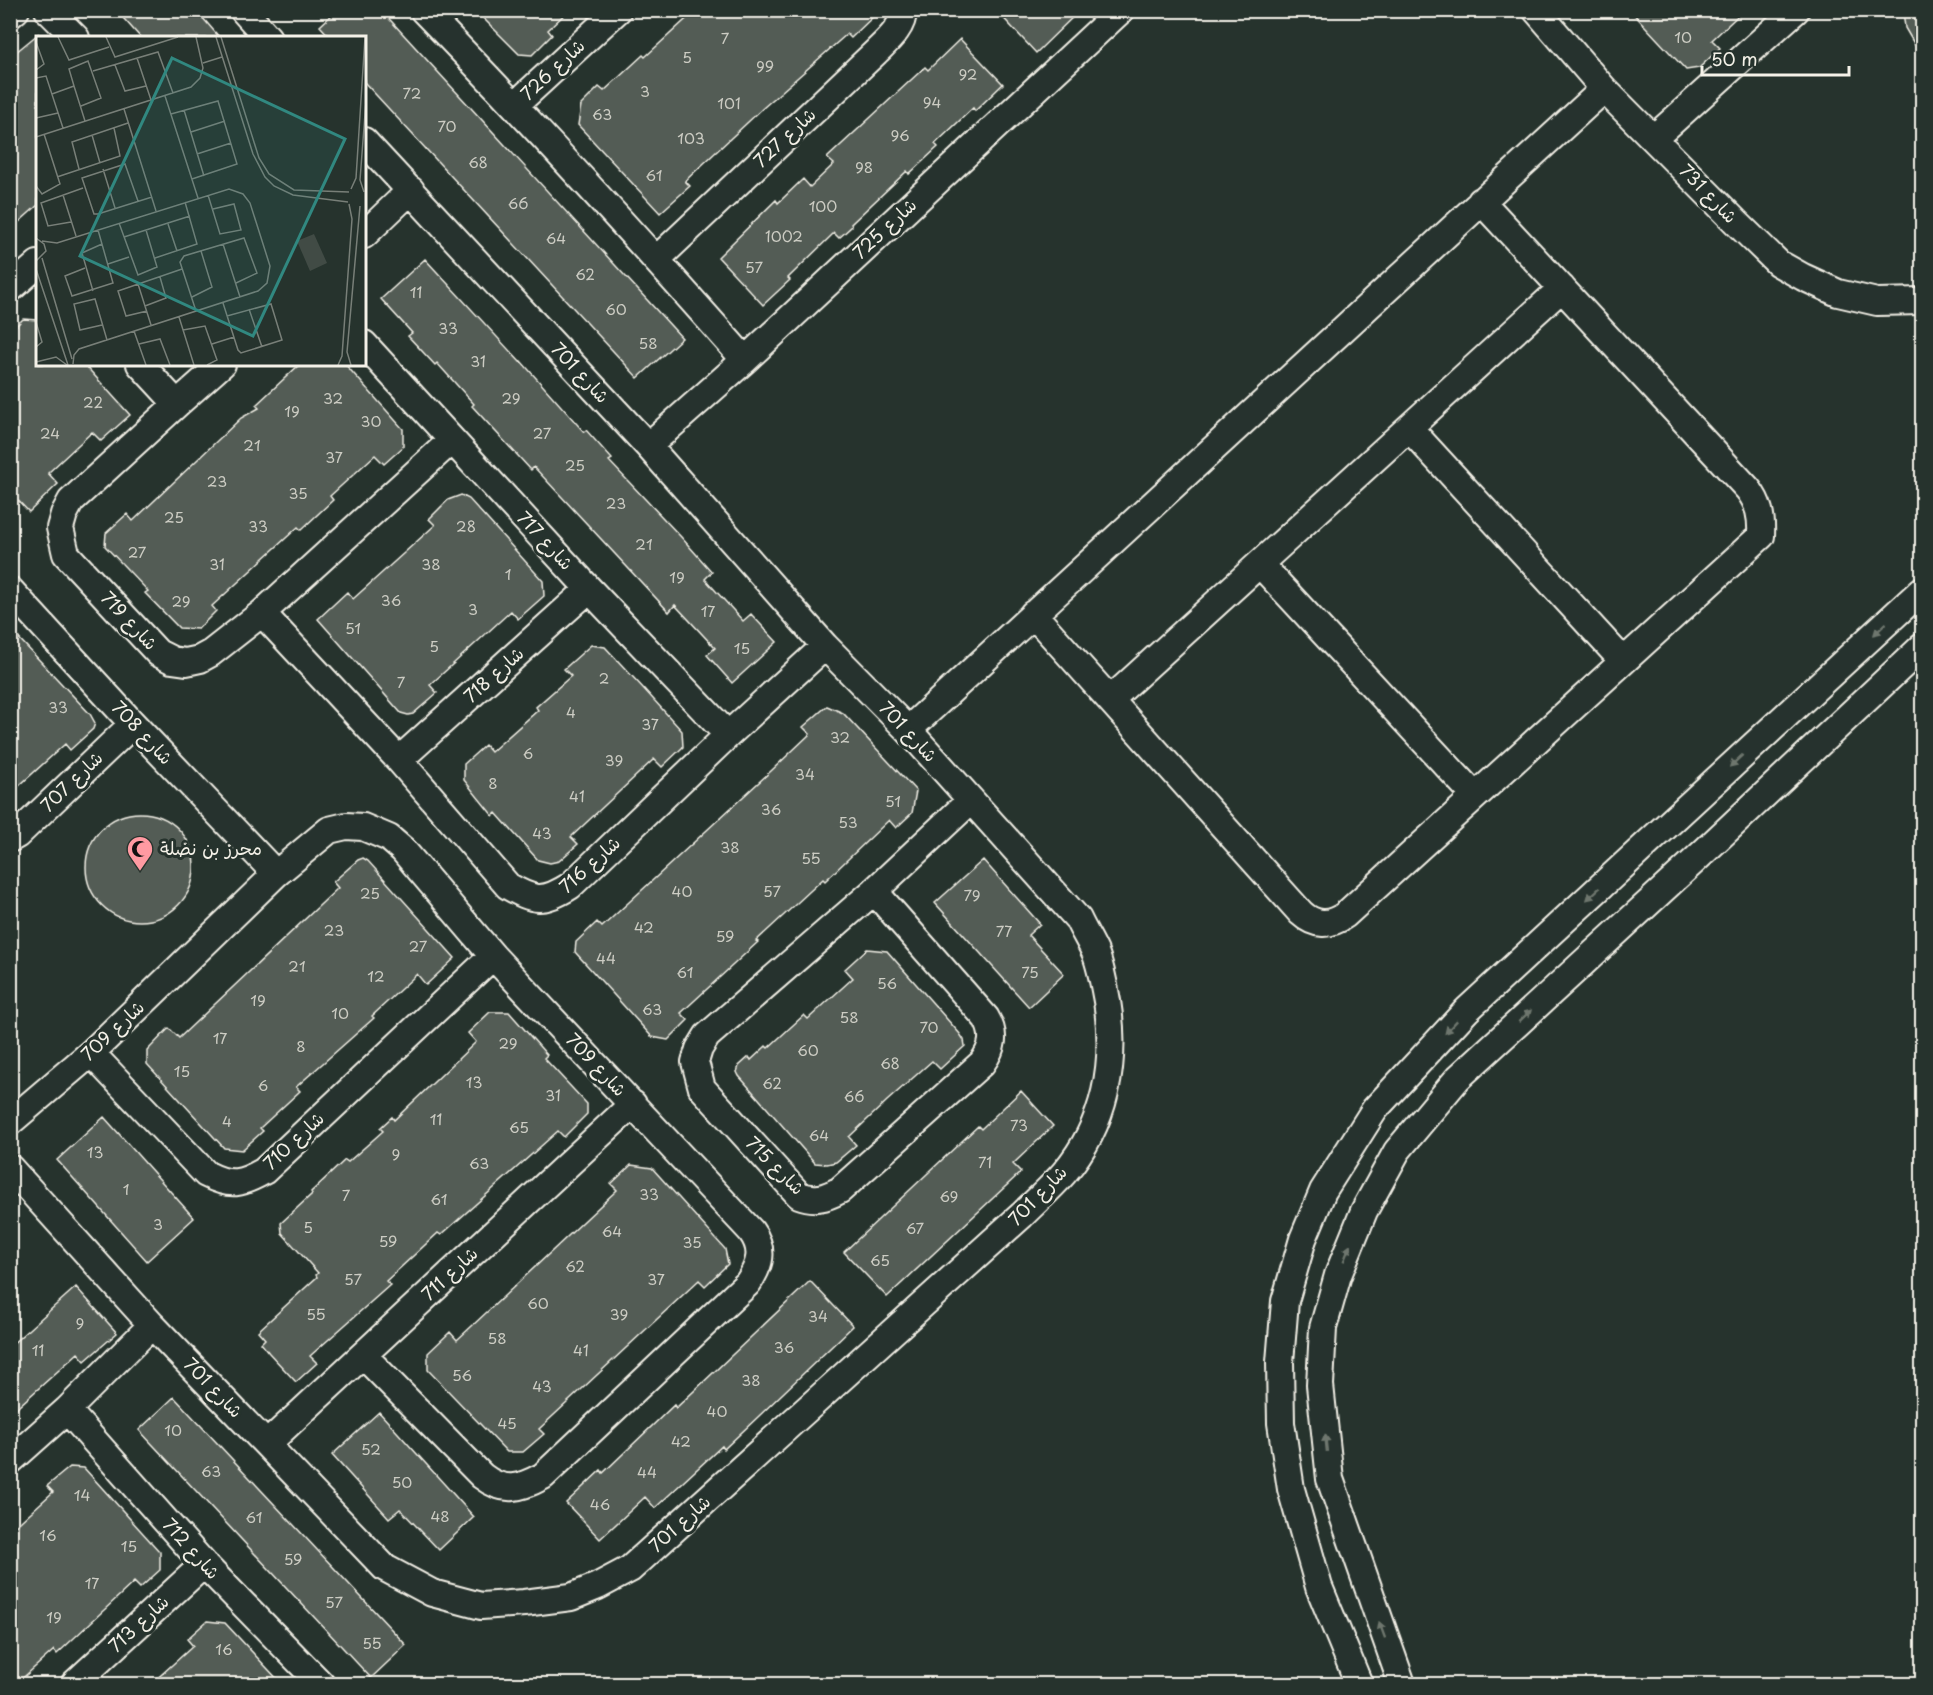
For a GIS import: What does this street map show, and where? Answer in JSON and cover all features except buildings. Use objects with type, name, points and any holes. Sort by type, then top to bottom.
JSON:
[{"type":"street","points":[[10,15],[16,10]]},
{"type":"street","points":[[48,10],[74,36]]},
{"type":"street","points":[[243,10],[266,36]]},
{"type":"street","points":[[423,10],[515,105],[745,360]]},
{"type":"street","name":"شارع 726","points":[[515,105],[618,10]]},
{"type":"street","name":"شارع 727","points":[[656,260],[894,34],[903,16],[903,10]]},
{"type":"street","name":"شارع 725","points":[[648,446],[745,360],[1121,10]]},
{"type":"street","name":"شارع 731","points":[[1536,10],[1604,89],[1778,262],[1803,277],[1838,293],[1878,302],[1923,301]]},
{"type":"street","points":[[1654,138],[1796,10]]},
{"type":"street","points":[[908,730],[1604,89]]},
{"type":"street","name":"شارع 701","points":[[10,1168],[152,1325],[385,1568],[432,1593],[480,1606],[571,1597],[630,1569],[1015,1222],[1064,1172],[1099,1112],[1108,1080],[1110,1023],[1104,983],[1095,952],[1078,920],[908,730],[825,646],[648,446],[366,143]]},
{"type":"street","points":[[366,233],[411,190]]},
{"type":"street","points":[[1033,614],[1301,913],[1313,922],[1329,923],[1345,915],[1761,536],[1761,515],[1748,489],[1481,201]]},
{"type":"street","points":[[10,289],[36,266]]},
{"type":"street","points":[[1110,700],[1562,288]]},
{"type":"street","name":"شارع 717","points":[[366,346],[589,589],[728,735]]},
{"type":"street","points":[[143,366],[177,404]]},
{"type":"street","name":"شارع 719","points":[[220,366],[71,501],[60,528],[66,554],[158,653],[172,660],[186,662],[200,659],[262,613],[452,440]]},
{"type":"street","points":[[1409,428],[1623,661]]},
{"type":"street","points":[[1260,564],[1475,796]]},
{"type":"street","name":"شارع 718","points":[[399,760],[589,589]]},
{"type":"street","name":"شارع 708","points":[[10,590],[133,724],[276,874]]},
{"type":"street","points":[[1359,1684],[1319,1587],[1291,1489],[1281,1423],[1280,1362],[1285,1300],[1303,1239],[1323,1191],[1375,1109],[1467,1010],[1923,590]]},
{"type":"street","name":"شارع 716","points":[[262,613],[399,760],[508,886],[538,900],[556,895],[570,886],[825,646]]},
{"type":"street","points":[[1402,1684],[1330,1479],[1320,1385],[1323,1328],[1338,1275],[1364,1211],[1398,1151],[1458,1078],[1923,647]]},
{"type":"street","name":"شارع 707","points":[[10,839],[17,835],[133,724]]},
{"type":"street","name":"شارع 715","points":[[874,891],[986,1018],[992,1028],[993,1042],[990,1053],[982,1063],[840,1190],[818,1199],[807,1198],[799,1195],[702,1088],[695,1062],[699,1049],[708,1036],[874,891],[971,800]]},
{"type":"street","name":"شارع 709","points":[[10,1122],[91,1053],[276,874],[329,830],[346,826],[363,826],[389,838],[404,850],[493,956],[757,1240],[760,1252],[757,1270],[748,1283],[543,1476],[525,1486],[494,1485],[482,1476],[363,1355]]},
{"type":"street","name":"شارع 710","points":[[91,1053],[206,1174],[229,1183],[245,1181],[264,1171],[493,956]]},
{"type":"street","name":"شارع 711","points":[[267,1444],[633,1104]]},
{"type":"street","points":[[10,1461],[67,1410],[152,1325]]},
{"type":"street","name":"شارع 712","points":[[67,1410],[204,1564],[321,1684]]},
{"type":"street","name":"شارع 713","points":[[74,1684],[204,1564]]},
{"type":"place","name":"محرز بن نضلة","points":[[140,872]]}]
